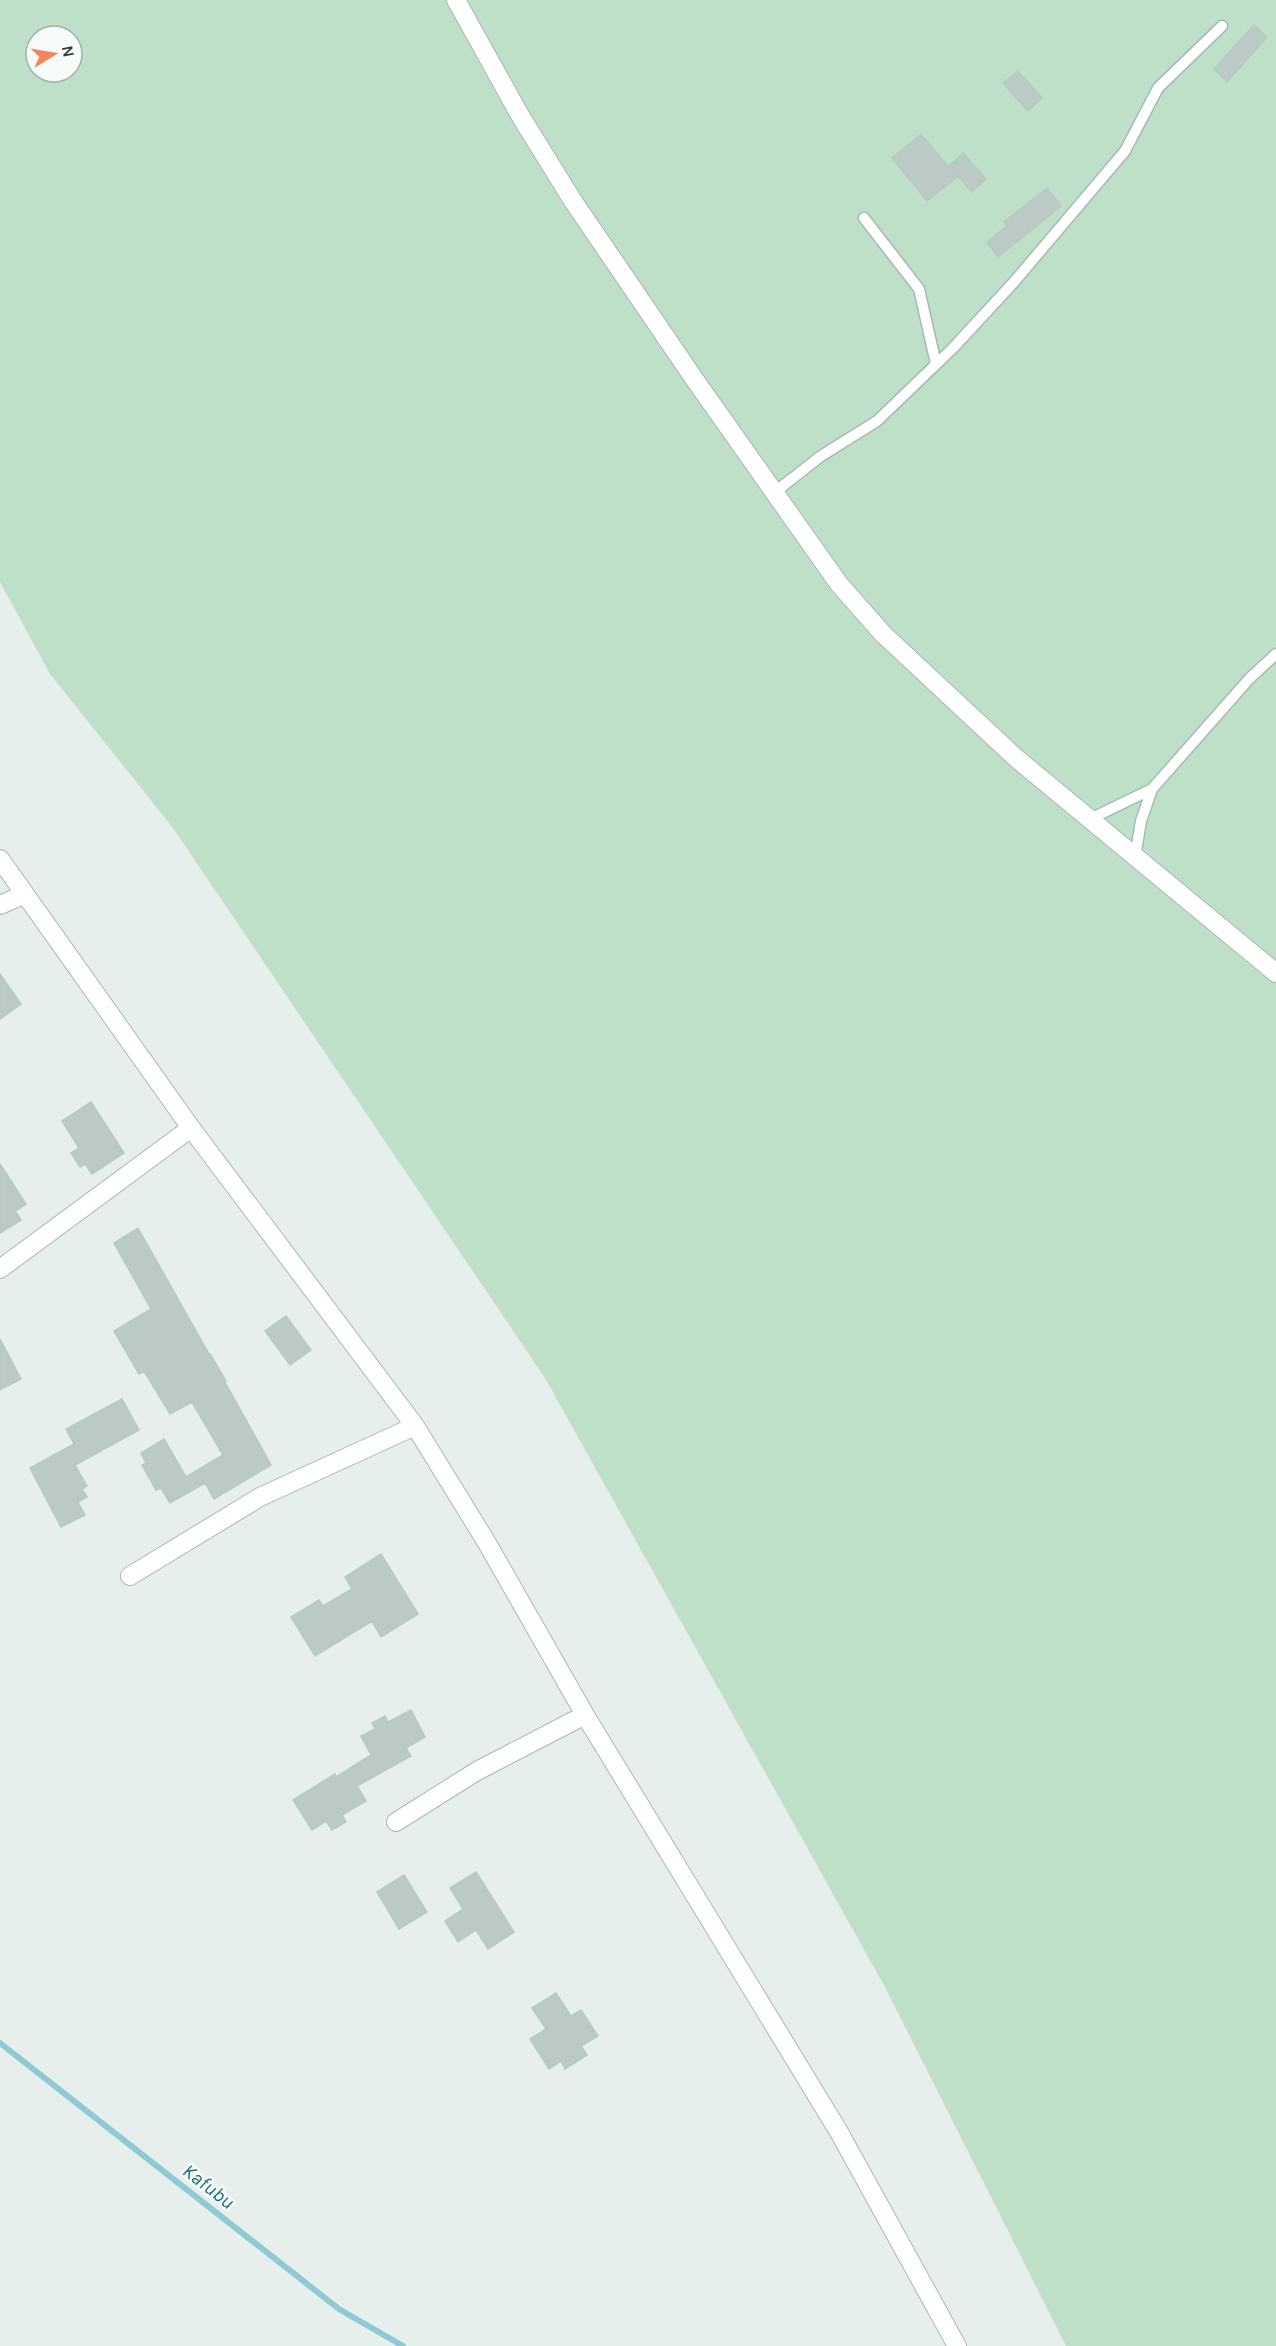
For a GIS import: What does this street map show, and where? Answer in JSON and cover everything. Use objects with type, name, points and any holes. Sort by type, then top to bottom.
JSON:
[{"type":"street","points":[[456,0],[521,117],[573,201],[695,380],[839,584],[883,634],[1016,758],[1276,973]]},
{"type":"street","points":[[0,859],[191,1128],[415,1426],[488,1543],[585,1715],[838,2132],[957,2346]]},
{"type":"street","points":[[0,905],[25,894]]},
{"type":"street","points":[[0,1269],[191,1128]]},
{"type":"street","points":[[130,1576],[260,1497],[415,1426]]},
{"type":"street","points":[[396,1822],[477,1771],[585,1715]]},
{"type":"lane","points":[[775,492],[821,456],[877,421],[936,364],[1014,282],[1125,151],[1158,88],[1222,26]]},
{"type":"lane","points":[[864,218],[919,289],[936,364]]},
{"type":"lane","points":[[1135,857],[1141,821],[1152,789],[1250,678],[1276,654]]},
{"type":"lane","points":[[1090,819],[1152,789]]},
{"type":"green space","points":[[0,0],[1276,0],[1276,2346],[1066,2346],[886,1989],[545,1378],[173,828],[50,674],[0,582]]},
{"type":"building","points":[[1254,25],[1267,37],[1227,82],[1214,69]]},
{"type":"building","points":[[1018,71],[1042,98],[1028,111],[1003,83]]},
{"type":"building","points":[[921,134],[957,177],[927,201],[892,158]]},
{"type":"building","points":[[963,153],[986,179],[972,192],[949,166]]},
{"type":"building","points":[[1047,188],[1061,206],[998,257],[987,242],[1007,226],[1004,222]]},
{"type":"building","points":[[0,974],[21,1004],[0,1019]]},
{"type":"building","points":[[91,1102],[124,1153],[92,1174],[85,1164],[80,1167],[71,1153],[79,1148],[62,1121]]},
{"type":"building","points":[[0,1164],[26,1204],[15,1211],[21,1220],[0,1233]]},
{"type":"building","points":[[138,1228],[226,1381],[271,1465],[214,1499],[205,1483],[170,1503],[161,1488],[156,1490],[142,1465],[146,1463],[141,1453],[164,1439],[186,1477],[223,1455],[192,1402],[170,1414],[144,1371],[139,1374],[114,1331],[151,1309],[114,1243]]},
{"type":"building","points":[[286,1316],[311,1350],[290,1365],[265,1331]]},
{"type":"building","points":[[0,1339],[21,1379],[0,1390]]},
{"type":"building","points":[[122,1399],[139,1430],[75,1465],[87,1486],[82,1489],[87,1497],[78,1502],[85,1515],[61,1527],[30,1468],[74,1444],[66,1429]]},
{"type":"building","points":[[381,1554],[418,1614],[381,1637],[372,1621],[315,1656],[291,1617],[319,1600],[323,1606],[352,1589],[345,1577]]},
{"type":"building","points":[[411,1710],[425,1737],[406,1748],[411,1756],[357,1786],[366,1801],[342,1815],[346,1822],[332,1830],[326,1821],[312,1830],[293,1800],[371,1755],[361,1736],[375,1729],[372,1723],[385,1716],[388,1722]]},
{"type":"building","points":[[476,1872],[514,1932],[488,1949],[476,1930],[458,1942],[445,1921],[463,1909],[450,1888]]},
{"type":"building","points":[[404,1875],[427,1912],[399,1929],[377,1892]]},
{"type":"building","points":[[556,1993],[571,2016],[581,2010],[598,2036],[581,2046],[587,2055],[565,2069],[561,2061],[549,2069],[530,2039],[546,2029],[532,2008]]},
{"type":"waterway","name":"Kafubu","points":[[0,2043],[339,2309],[403,2346]]}]
